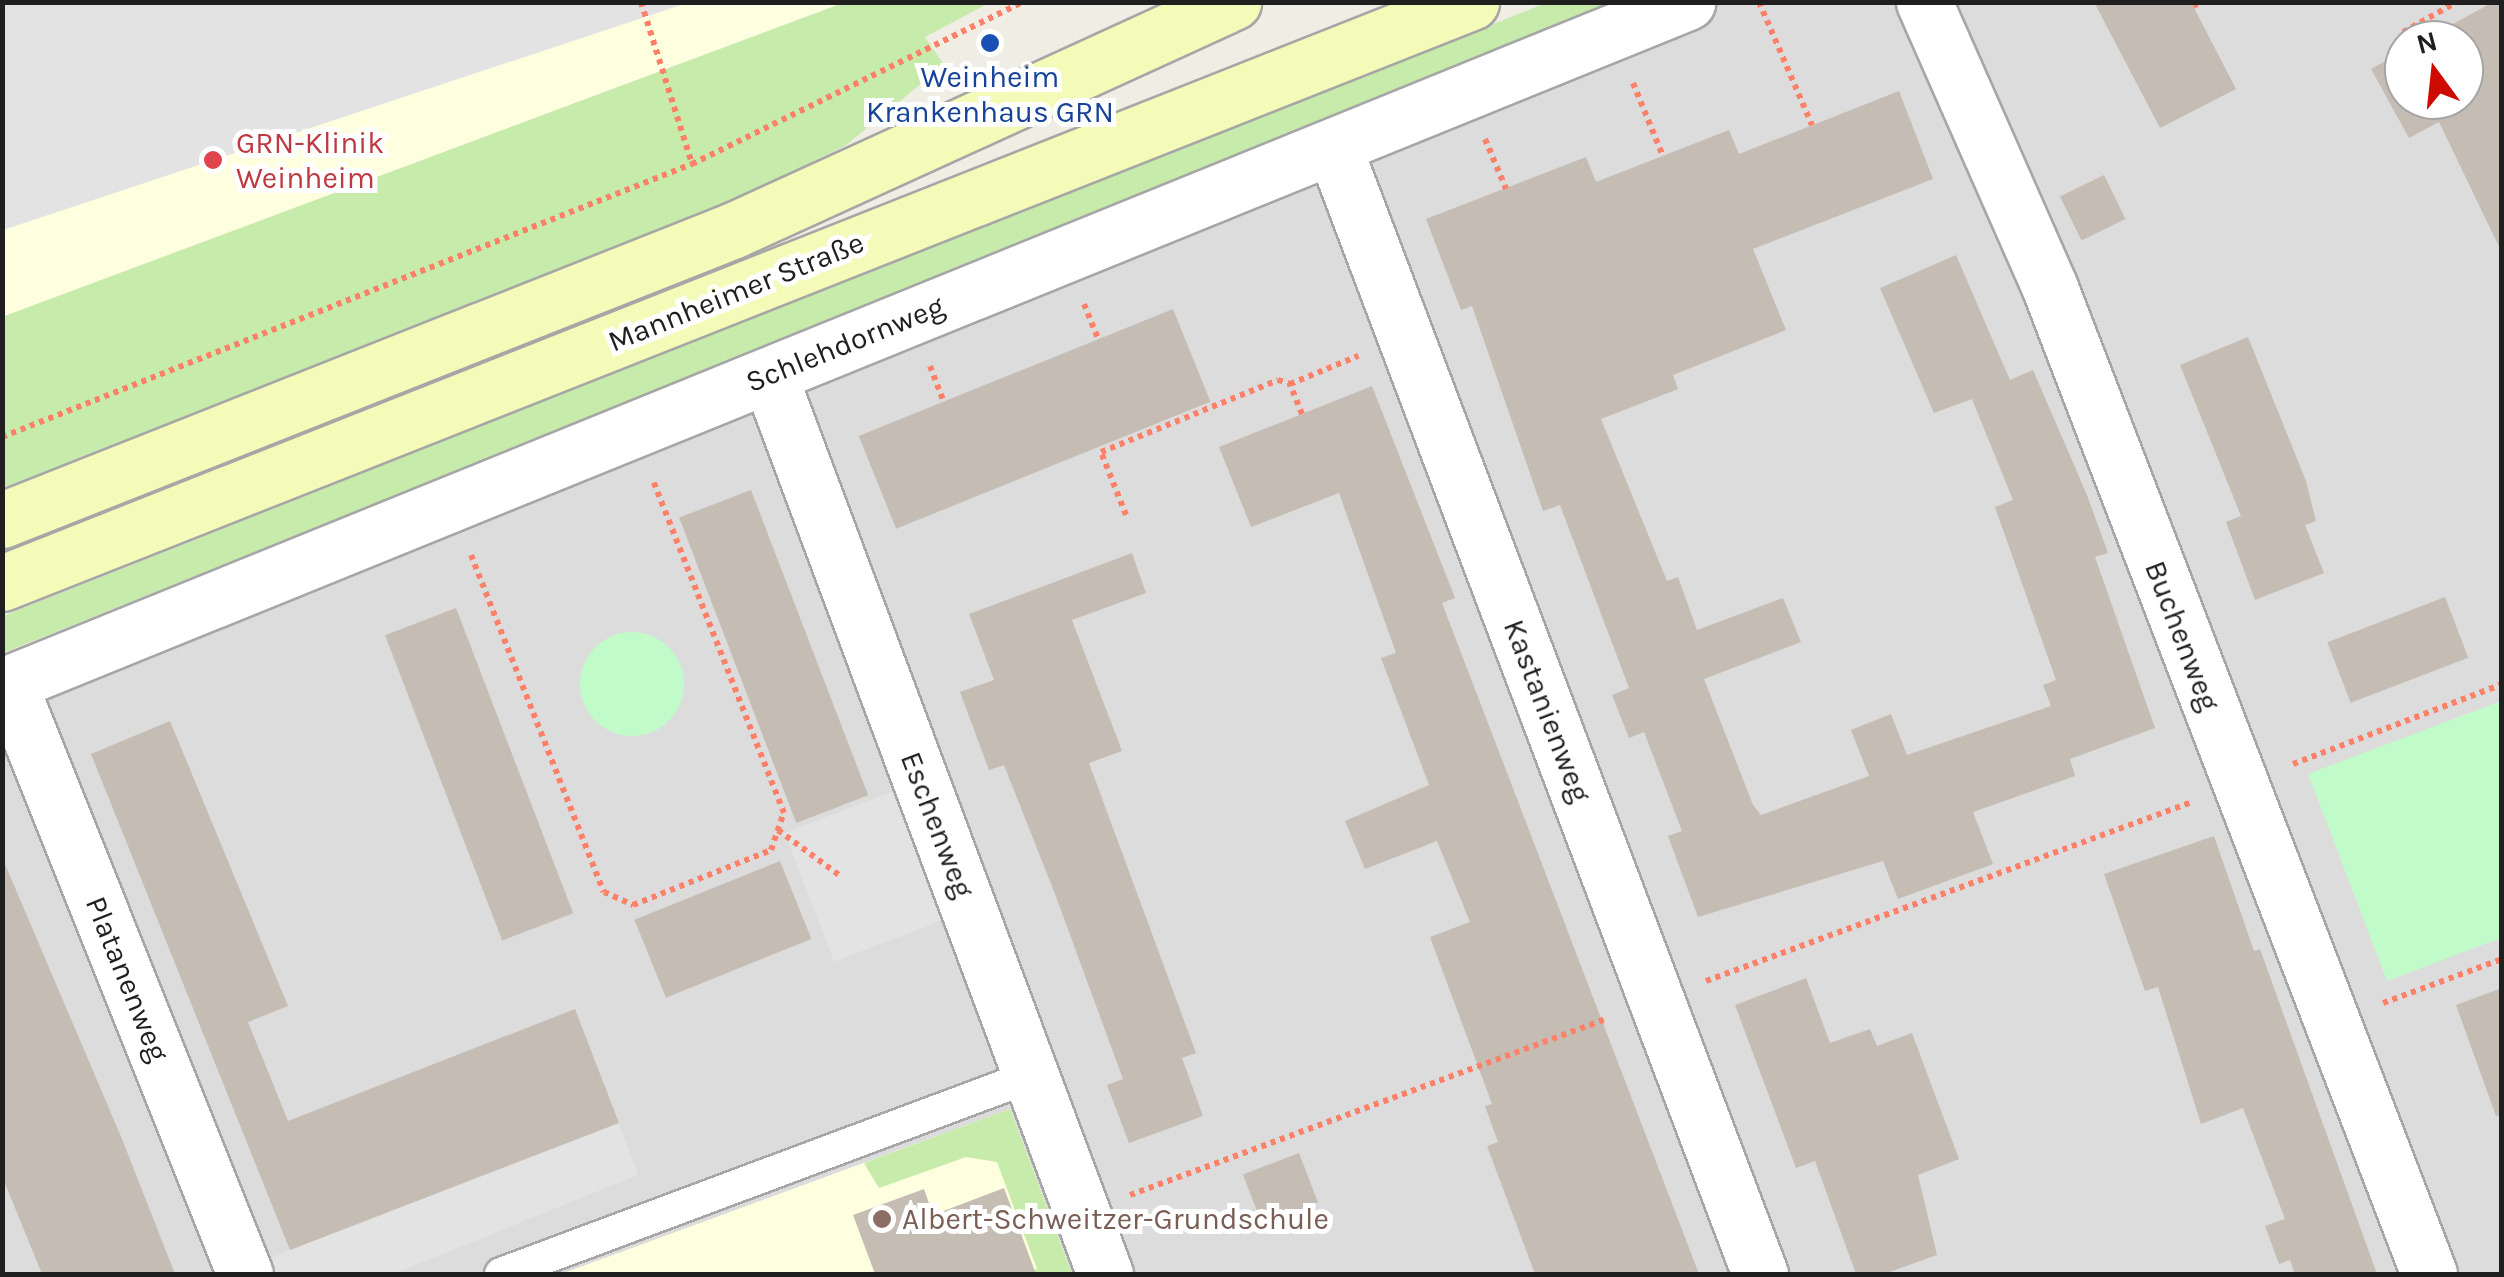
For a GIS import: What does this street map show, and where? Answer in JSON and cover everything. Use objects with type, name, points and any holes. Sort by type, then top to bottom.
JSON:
[{"type":"main road","name":"Mannheimer Straße","points":[[2,520],[734,230],[1233,2]]},
{"type":"main road","name":"Mannheimer Straße","points":[[2,583],[1470,3]]},
{"type":"street","name":"Schlehdornweg","points":[[6,685],[1687,2]]},
{"type":"street","name":"Buchenweg","points":[[1924,2],[2050,288],[2429,1274]]},
{"type":"street","name":"Kastanienweg","points":[[1334,148],[1760,1274]]},
{"type":"street","name":"Eschenweg","points":[[769,375],[1105,1274]]},
{"type":"street","name":"Platanenweg","points":[[6,685],[245,1274]]},
{"type":"lane","points":[[500,1274],[1030,1076]]},
{"type":"path","points":[[641,2],[692,164]]},
{"type":"path","points":[[2,437],[692,164],[1022,2]]},
{"type":"path","points":[[1759,2],[1812,125]]},
{"type":"path","points":[[2425,20],[2457,2]]},
{"type":"path","points":[[1613,33],[1663,156]]},
{"type":"path","points":[[1126,515],[1100,452],[1278,380],[1290,384],[1406,337]]},
{"type":"path","points":[[1290,384],[1302,414]]},
{"type":"path","points":[[450,503],[604,892],[633,905],[771,850],[784,813],[634,430]]},
{"type":"path","points":[[1082,1212],[2502,684]]},
{"type":"path","points":[[778,830],[839,874]]},
{"type":"path","points":[[2330,1023],[2502,958]]},
{"type":"shaded area","points":[[3,2],[687,2],[687,3],[3,230]]},
{"type":"shaded area","name":"GRN-Klinik Weinheim","points":[[3,3],[843,3],[3,317]]},
{"type":"shaded area","points":[[1687,3],[2501,3],[2501,1274],[3,1274],[3,686]]},
{"type":"shaded area","points":[[920,781],[969,910],[834,962],[785,833]]},
{"type":"shaded area","name":"Albert-Schweitzer-Grundschule","points":[[1010,1109],[1072,1274],[561,1274]]},
{"type":"shaded area","points":[[619,1123],[638,1175],[393,1274],[267,1274],[262,1261]]},
{"type":"green space","points":[[843,3],[989,3],[925,37],[944,65],[845,146],[691,221],[3,488],[2,317]]},
{"type":"green space","points":[[1546,3],[1628,3],[3,653],[3,616]]},
{"type":"green space","points":[[632,632],[652,636],[675,655],[684,684],[680,704],[661,727],[632,736],[612,732],[589,713],[580,684],[584,664],[603,641]]},
{"type":"green space","points":[[2501,701],[2501,938],[2387,981],[2308,774]]},
{"type":"green space","points":[[1010,1109],[1072,1274],[1023,1274],[1037,1269],[997,1162],[966,1157],[879,1188],[864,1163]]},
{"type":"building","points":[[2094,2],[2191,2],[2236,89],[2160,128]]},
{"type":"building","points":[[2493,2],[2502,2],[2502,253],[2439,122],[2409,138],[2399,120],[2484,120],[2484,20],[2460,20]]},
{"type":"building","points":[[2384,62],[2384,93],[2371,69]]},
{"type":"building","points":[[1899,91],[1933,179],[1753,249],[1786,330],[1673,375],[1678,389],[1601,419],[1667,581],[1678,577],[1697,630],[1783,598],[1801,642],[1704,679],[1753,805],[1761,815],[1869,776],[1851,730],[1891,714],[1907,755],[2051,706],[2043,685],[2056,680],[1995,507],[2013,500],[1972,399],[1934,413],[1880,288],[1956,255],[2010,380],[2033,370],[2087,495],[2108,553],[2095,557],[2155,728],[2070,759],[2075,776],[1973,812],[1993,864],[1898,899],[1883,861],[1698,917],[1668,836],[1682,831],[1644,732],[1629,738],[1612,695],[1629,688],[1560,505],[1543,511],[1472,306],[1461,310],[1426,219],[1586,157],[1596,182],[1729,130],[1739,154]]},
{"type":"building","points":[[2104,175],[2125,219],[2081,241],[2060,196]]},
{"type":"building","points":[[1173,309],[1210,402],[896,529],[859,436]]},
{"type":"building","points":[[2248,337],[2306,481],[2316,521],[2305,525],[2324,573],[2255,600],[2226,522],[2241,516],[2180,365]]},
{"type":"building","points":[[1372,386],[1455,598],[1442,603],[1699,1274],[1535,1274],[1487,1146],[1498,1142],[1485,1106],[1492,1104],[1430,937],[1470,922],[1437,841],[1365,869],[1345,821],[1429,785],[1381,658],[1396,653],[1339,493],[1251,527],[1219,447]]},
{"type":"building","points":[[751,490],[868,795],[796,823],[679,518]]},
{"type":"building","points":[[1132,553],[1146,593],[1072,620],[1122,751],[1089,763],[1196,1053],[1182,1058],[1203,1116],[1129,1143],[1107,1085],[1123,1079],[1055,894],[1004,765],[989,770],[960,692],[994,680],[969,614]]},
{"type":"building","points":[[2445,597],[2468,658],[2351,703],[2327,642]]},
{"type":"building","points":[[456,608],[573,913],[502,941],[385,635]]},
{"type":"building","points":[[170,721],[288,1006],[248,1022],[288,1121],[575,1009],[619,1123],[290,1250],[91,754]]},
{"type":"building","points":[[2214,836],[2254,951],[2260,949],[2377,1274],[2295,1274],[2290,1260],[2279,1264],[2265,1226],[2285,1219],[2243,1108],[2201,1124],[2158,987],[2145,991],[2104,874]]},
{"type":"building","points":[[2,857],[175,1274],[42,1274],[2,1176]]},
{"type":"building","points":[[780,861],[811,939],[666,998],[634,920]]},
{"type":"building","points":[[1806,978],[1830,1043],[1870,1029],[1877,1046],[1912,1033],[1959,1159],[1918,1175],[1937,1255],[1884,1274],[1856,1274],[1815,1161],[1796,1168],[1735,1005]]},
{"type":"building","points":[[2502,988],[2502,1115],[2496,1116],[2456,1005]]},
{"type":"building","points":[[1299,1153],[1318,1202],[1262,1224],[1243,1175]]},
{"type":"building","points":[[1004,1188],[1036,1274],[875,1274],[853,1215],[924,1189],[933,1215]]},
{"type":"place","name":"Weinheim Krankenhaus GRN","points":[[990,43]]},
{"type":"place","name":"GRN-Klinik Weinheim","points":[[213,160]]},
{"type":"place","name":"Albert-Schweitzer-Grundschule","points":[[882,1219]]}]
